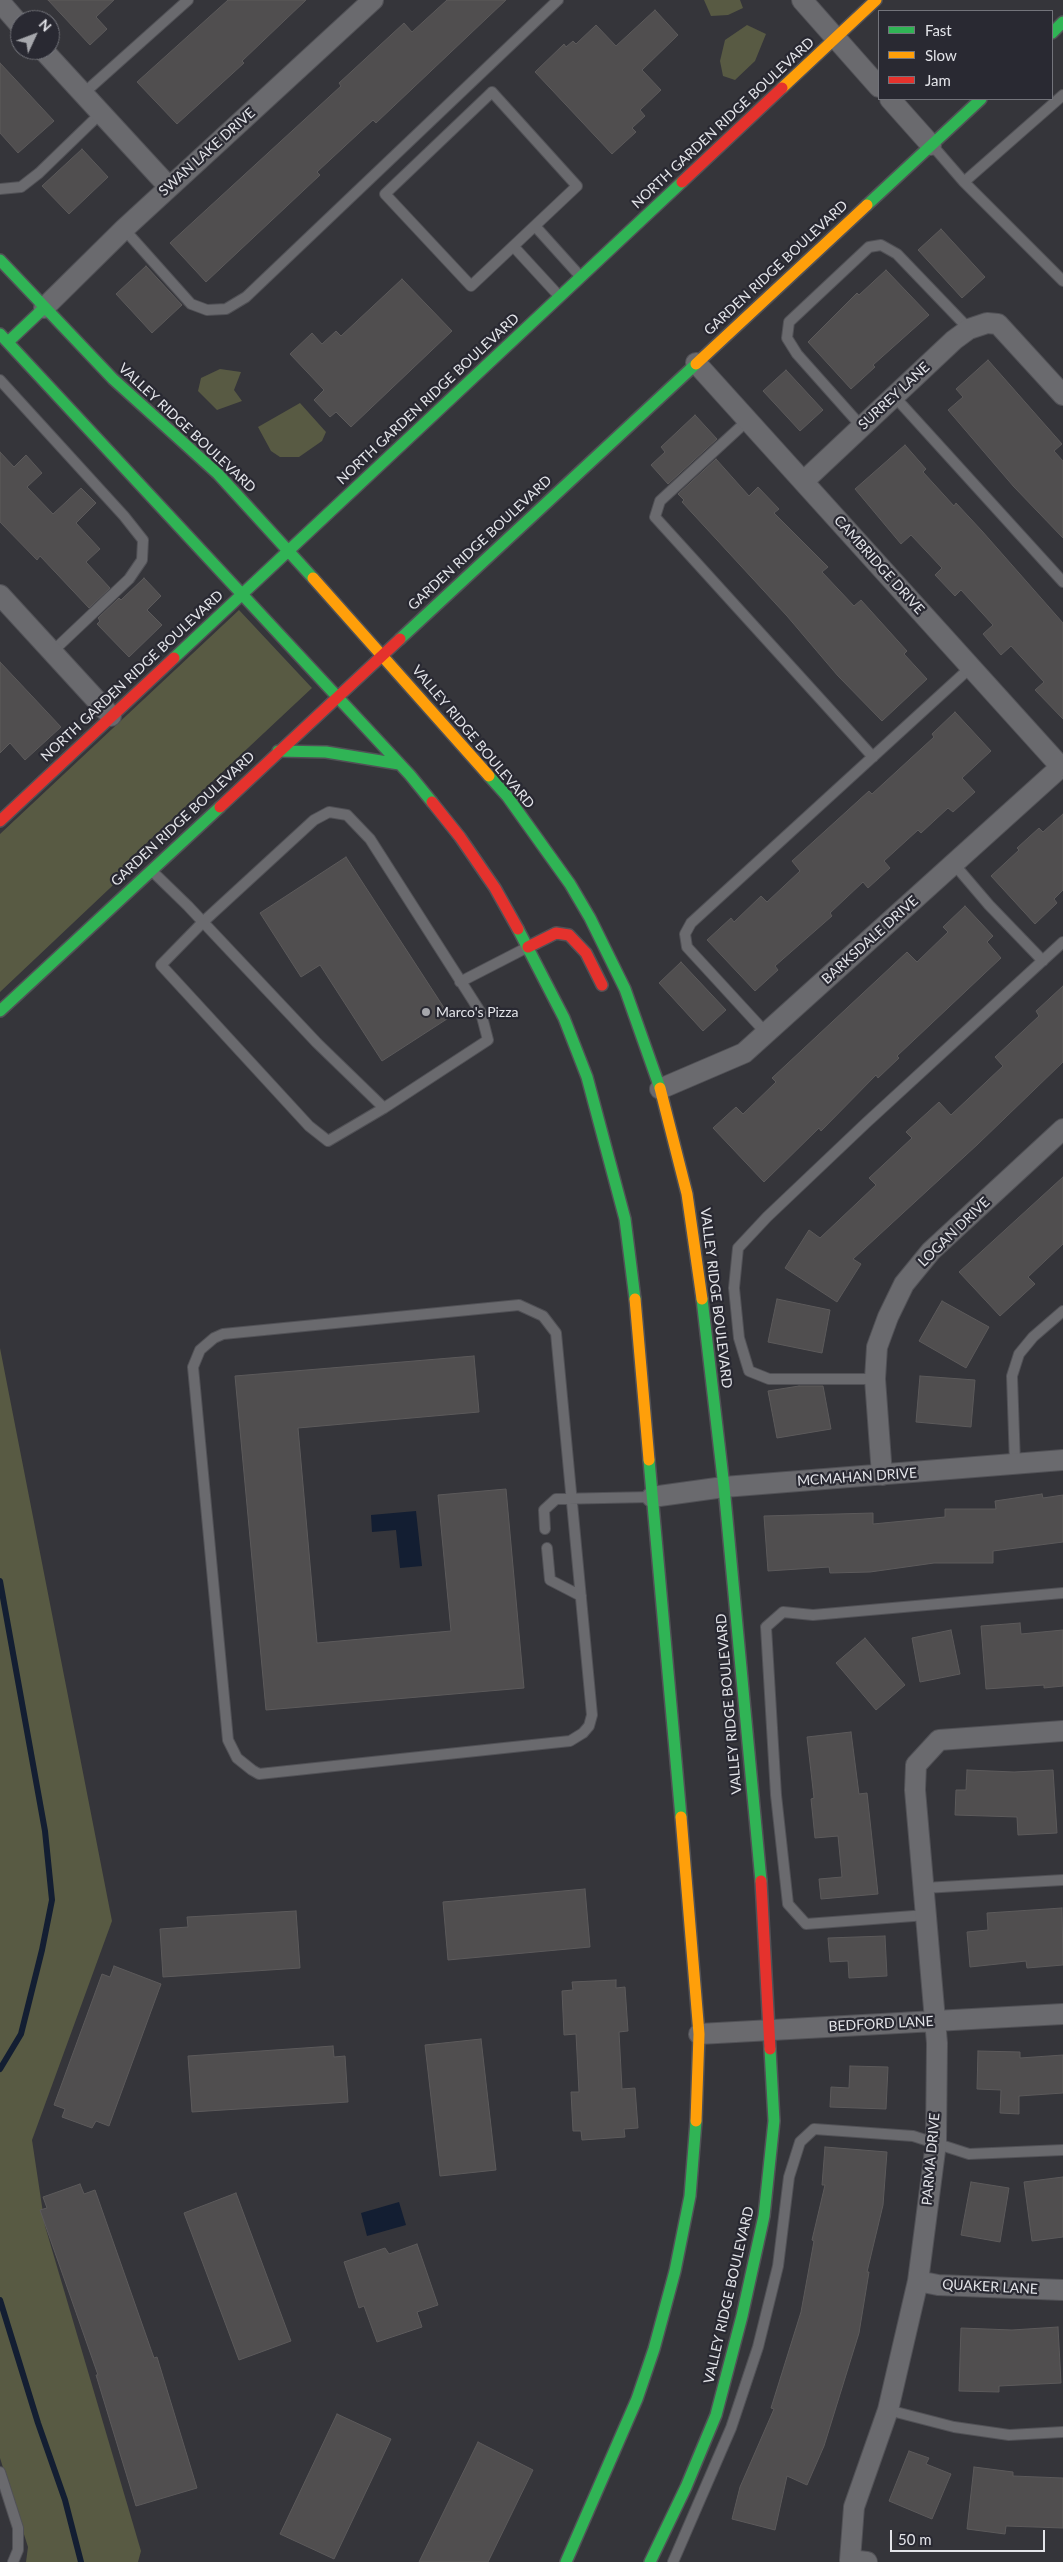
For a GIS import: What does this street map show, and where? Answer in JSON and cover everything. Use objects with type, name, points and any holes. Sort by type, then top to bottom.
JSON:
[{"type":"main road","name":"NORTH GARDEN RIDGE BOULEVARD","points":[[0,821],[876,0]]},
{"type":"main road","points":[[1053,32],[1063,22]]},
{"type":"main road","name":"GARDEN RIDGE BOULEVARD","points":[[0,1011],[979,100]]},
{"type":"main road","name":"VALLEY RIDGE BOULEVARD","points":[[0,260],[112,380],[218,474],[289,550],[507,796],[570,884],[625,989],[660,1089],[687,1194],[694,1235],[724,1487],[761,1880],[774,2121],[764,2216],[742,2316],[716,2415],[686,2488],[650,2562]]},
{"type":"main road","points":[[8,342],[44,308]]},
{"type":"main road","points":[[0,334],[399,764],[460,837],[495,888],[564,1018],[587,1077],[625,1219],[636,1307],[691,1921],[699,2034],[696,2119],[690,2196],[676,2271],[654,2349],[637,2399],[566,2562]]},
{"type":"main road","points":[[278,751],[326,752],[399,764]]},
{"type":"main road","points":[[528,947],[542,938],[556,933],[569,935],[586,954],[605,993]]},
{"type":"main road","points":[[624,1023],[643,1042]]},
{"type":"street","name":"SWAN LAKE DRIVE","points":[[44,308],[124,229],[373,0]]},
{"type":"street","points":[[802,0],[878,86]]},
{"type":"street","points":[[0,2],[10,14]]},
{"type":"street","points":[[53,60],[169,187]]},
{"type":"street","points":[[891,100],[931,145]]},
{"type":"street","name":"SURREY LANE","points":[[804,481],[954,340],[969,329],[998,324],[1063,395]]},
{"type":"street","name":"CAMBRIDGE DRIVE","points":[[696,363],[1062,766]]},
{"type":"street","points":[[0,595],[111,716]]},
{"type":"street","name":"BARKSDALE DRIVE","points":[[660,1089],[744,1053],[1062,766]]},
{"type":"street","name":"LOGAN DRIVE","points":[[882,1475],[875,1379],[878,1347],[888,1317],[904,1284],[931,1251],[1063,1129]]},
{"type":"street","name":"MCMAHAN DRIVE","points":[[652,1497],[724,1487],[1063,1460]]},
{"type":"street","name":"PARMA DRIVE","points":[[858,2561],[854,2507],[888,2410],[918,2281],[936,2143],[935,2020],[915,1790],[916,1765],[939,1740],[1063,1731]]},
{"type":"street","name":"BEDFORD LANE","points":[[699,2034],[1063,2014]]},
{"type":"street","name":"QUAKER LANE","points":[[918,2281],[938,2286],[1063,2290]]},
{"type":"lane","points":[[84,93],[188,0]]},
{"type":"lane","points":[[124,229],[191,304],[207,310],[226,309],[246,297],[558,0]]},
{"type":"lane","points":[[492,92],[577,186],[514,247],[471,286],[385,194],[492,92]]},
{"type":"lane","points":[[964,182],[1063,95]]},
{"type":"lane","points":[[0,189],[21,187],[101,113]]},
{"type":"lane","points":[[931,145],[964,182],[1063,281]]},
{"type":"lane","points":[[535,226],[580,277]]},
{"type":"lane","points":[[862,427],[796,354],[787,338],[789,322],[869,247],[881,245],[897,254],[969,329]]},
{"type":"lane","points":[[514,247],[559,296]]},
{"type":"lane","points":[[0,380],[124,516],[143,540],[142,560],[129,579],[52,652]]},
{"type":"lane","points":[[894,396],[1063,582]]},
{"type":"lane","points":[[748,420],[660,501],[656,517],[874,757]]},
{"type":"lane","points":[[766,1033],[687,947],[685,934],[691,923],[971,667]]},
{"type":"lane","points":[[330,812],[347,815],[370,839],[460,982],[481,1013],[488,1040],[384,1108],[328,1141],[309,1126],[161,965],[202,922],[314,820],[330,812]]},
{"type":"lane","points":[[954,864],[1043,961]]},
{"type":"lane","points":[[151,870],[317,1043],[384,1108]]},
{"type":"lane","points":[[875,1379],[769,1380],[749,1371],[739,1338],[734,1288],[738,1248],[767,1217],[866,1123],[1063,942]]},
{"type":"lane","points":[[460,982],[528,947]]},
{"type":"lane","points":[[519,1305],[544,1316],[556,1333],[581,1596],[592,1716],[589,1726],[583,1734],[570,1742],[260,1774],[252,1770],[237,1758],[228,1740],[193,1367],[196,1358],[206,1344],[223,1334],[519,1305]]},
{"type":"lane","points":[[1015,1464],[1012,1376],[1019,1354],[1034,1337],[1063,1311]]},
{"type":"lane","points":[[545,1529],[544,1510],[556,1499],[652,1497]]},
{"type":"lane","points":[[547,1548],[550,1580],[581,1596]]},
{"type":"lane","points":[[926,1916],[806,1924],[788,1904],[776,1796],[766,1627],[783,1612],[813,1615],[1063,1592]]},
{"type":"lane","points":[[924,1888],[1063,1880]]},
{"type":"lane","points":[[673,2562],[731,2428],[758,2347],[778,2266],[789,2177],[800,2142],[814,2129],[914,2136],[969,2154],[1063,2150]]},
{"type":"lane","points":[[888,2410],[954,2427],[1008,2435],[1063,2432]]},
{"type":"lane","points":[[0,2472],[18,2528],[18,2550],[13,2562]]},
{"type":"green space","points":[[704,0],[740,0],[743,8],[728,15],[711,16]]},
{"type":"green space","points":[[747,25],[766,34],[755,61],[735,80],[723,76],[720,61],[725,40]]},
{"type":"green space","points":[[220,369],[241,372],[234,390],[242,401],[217,410],[198,391],[201,378]]},
{"type":"green space","points":[[300,403],[326,432],[322,441],[299,457],[280,457],[271,451],[258,427]]},
{"type":"green space","points":[[239,610],[312,688],[122,866],[127,872],[0,992],[0,834]]},
{"type":"green space","points":[[0,1348],[112,1921],[32,2140],[45,2226],[141,2551],[138,2562],[26,2562],[28,2547],[0,2458]]},
{"type":"water","points":[[416,1511],[422,1566],[400,1568],[396,1530],[372,1532],[371,1515]]},
{"type":"water","points":[[399,2202],[406,2225],[367,2236],[361,2213]]},
{"type":"building","points":[[48,0],[114,0],[96,17],[107,29],[90,45],[60,13],[60,10],[57,10]]},
{"type":"building","points":[[228,0],[306,0],[242,61],[244,63],[177,124],[137,82]]},
{"type":"building","points":[[447,0],[506,0],[376,123],[373,120],[317,172],[320,175],[206,282],[170,243],[341,86],[339,83],[404,23],[412,32]]},
{"type":"building","points":[[655,10],[678,35],[642,70],[661,90],[640,110],[645,116],[632,128],[636,132],[612,154],[535,72],[564,44],[566,47],[573,41],[576,44],[596,25],[616,46]]},
{"type":"building","points":[[0,63],[54,121],[18,153],[0,133]]},
{"type":"building","points":[[82,149],[108,177],[69,214],[42,186]]},
{"type":"building","points":[[941,229],[985,277],[962,298],[918,250]]},
{"type":"building","points":[[146,266],[182,305],[152,333],[116,294]]},
{"type":"building","points":[[886,270],[929,315],[873,365],[875,367],[851,389],[808,342],[857,293],[859,295]]},
{"type":"building","points":[[402,279],[452,331],[351,427],[336,412],[330,417],[314,400],[324,390],[290,354],[312,333],[322,344],[336,331],[341,336]]},
{"type":"building","points":[[988,360],[1062,444],[1054,451],[1063,461],[1063,538],[1014,487],[948,410],[963,397],[956,389]]},
{"type":"building","points":[[786,370],[823,410],[800,431],[763,391]]},
{"type":"building","points":[[695,415],[717,439],[668,484],[651,465],[665,452],[661,447]]},
{"type":"building","points":[[905,445],[926,469],[923,472],[954,506],[956,503],[982,531],[1063,623],[1063,719],[1035,690],[1044,682],[1011,646],[1001,655],[983,634],[993,625],[961,590],[955,596],[935,575],[942,568],[911,535],[901,544],[855,489]]},
{"type":"building","points":[[0,452],[14,467],[26,455],[42,473],[27,487],[53,514],[81,488],[96,503],[76,523],[100,549],[86,562],[110,588],[89,608],[40,556],[37,560],[0,522]]},
{"type":"building","points":[[716,459],[749,496],[758,487],[779,509],[774,513],[828,567],[822,572],[854,606],[861,600],[907,651],[904,654],[927,679],[882,721],[838,676],[787,616],[682,502],[684,500],[678,494]]},
{"type":"building","points":[[144,578],[161,596],[147,610],[162,625],[129,657],[97,624],[100,621],[98,618],[119,598],[121,600]]},
{"type":"building","points":[[0,662],[61,727],[25,760],[10,743],[0,753]]},
{"type":"building","points":[[955,712],[991,751],[962,778],[975,792],[953,812],[948,808],[921,833],[918,830],[884,861],[890,868],[868,888],[863,882],[830,913],[832,916],[775,966],[778,970],[755,991],[707,940],[731,918],[734,922],[761,896],[767,902],[800,871],[792,861],[869,791],[872,794],[934,737],[932,734]]},
{"type":"building","points":[[1063,814],[1063,890],[1054,899],[1057,903],[1035,924],[991,876],[1039,828],[1043,832]]},
{"type":"building","points":[[346,857],[450,1017],[382,1061],[320,965],[301,977],[260,913]]},
{"type":"building","points":[[965,906],[993,936],[987,942],[1001,958],[897,1056],[899,1058],[878,1078],[876,1075],[821,1131],[819,1128],[764,1182],[713,1128],[736,1107],[743,1114],[776,1082],[772,1078],[907,952],[917,962],[948,932],[943,927]]},
{"type":"building","points":[[681,962],[726,1010],[703,1031],[659,983]]},
{"type":"building","points":[[1063,986],[1063,1062],[978,1144],[853,1259],[861,1264],[837,1302],[785,1268],[809,1230],[820,1238],[876,1185],[869,1178],[912,1138],[906,1132],[939,1102],[951,1115],[1003,1066],[995,1057],[1039,1016],[1036,1011]]},
{"type":"building","points":[[1063,1177],[1063,1244],[1028,1277],[1035,1284],[1000,1316],[959,1272]]},
{"type":"building","points":[[777,1299],[830,1310],[822,1353],[768,1342]]},
{"type":"building","points":[[942,1301],[989,1327],[966,1368],[919,1341]]},
{"type":"building","points":[[474,1356],[479,1412],[298,1428],[317,1643],[451,1631],[438,1495],[506,1489],[524,1688],[266,1710],[235,1376]]},
{"type":"building","points":[[920,1376],[975,1380],[971,1427],[916,1422]]},
{"type":"building","points":[[799,1386],[823,1386],[831,1429],[777,1438],[768,1391]]},
{"type":"building","points":[[1042,1494],[1043,1498],[1063,1495],[1063,1542],[993,1551],[993,1563],[934,1563],[870,1572],[830,1573],[829,1567],[768,1571],[764,1516],[873,1513],[873,1524],[945,1517],[945,1509],[996,1509],[995,1501]]},
{"type":"building","points":[[1020,1623],[1021,1634],[1063,1630],[1063,1686],[1044,1688],[1044,1685],[986,1689],[981,1626]]},
{"type":"building","points":[[951,1630],[960,1674],[920,1682],[912,1638]]},
{"type":"building","points":[[865,1638],[905,1685],[876,1710],[836,1663]]},
{"type":"building","points":[[851,1732],[859,1794],[867,1793],[878,1894],[821,1899],[819,1879],[842,1877],[838,1836],[815,1838],[811,1799],[814,1798],[807,1737]]},
{"type":"building","points":[[967,1770],[1014,1772],[1053,1770],[1057,1833],[1018,1835],[1017,1817],[955,1815],[956,1790],[966,1790]]},
{"type":"building","points":[[585,1889],[590,1947],[448,1960],[443,1902]]},
{"type":"building","points":[[1062,1908],[1063,1965],[1027,1968],[1026,1961],[970,1967],[967,1932],[988,1930],[987,1913]]},
{"type":"building","points":[[296,1911],[300,1968],[163,1977],[160,1929],[188,1927],[187,1917]]},
{"type":"building","points":[[885,1936],[887,1976],[849,1978],[848,1961],[830,1962],[828,1938]]},
{"type":"building","points":[[114,1966],[161,1984],[109,2126],[96,2121],[92,2128],[62,2117],[65,2109],[54,2105],[102,1974],[110,1977]]},
{"type":"building","points":[[616,1980],[616,1988],[625,1987],[628,2031],[619,2032],[622,2089],[635,2088],[638,2128],[624,2129],[625,2137],[582,2140],[581,2131],[573,2131],[571,2092],[579,2092],[576,2034],[564,2035],[562,1991],[573,1990],[572,1982]]},
{"type":"building","points":[[481,2039],[496,2170],[440,2176],[425,2045]]},
{"type":"building","points":[[333,2046],[334,2057],[345,2056],[348,2102],[192,2112],[188,2056]]},
{"type":"building","points":[[978,2051],[1020,2052],[1020,2058],[1063,2055],[1063,2093],[1019,2096],[1019,2114],[1000,2113],[1001,2090],[977,2089]]},
{"type":"building","points":[[850,2066],[888,2067],[886,2109],[830,2107],[831,2087],[849,2088]]},
{"type":"building","points":[[825,2147],[887,2152],[883,2205],[867,2272],[869,2272],[859,2333],[824,2446],[807,2485],[787,2476],[775,2530],[732,2519],[740,2487],[774,2409],[771,2408],[801,2312],[814,2241],[812,2240],[825,2185],[822,2185]]},
{"type":"building","points":[[1063,2177],[1063,2237],[1032,2241],[1024,2182]]},
{"type":"building","points":[[971,2182],[1009,2188],[1000,2242],[961,2235]]},
{"type":"building","points":[[80,2184],[84,2194],[95,2190],[154,2358],[157,2357],[197,2488],[136,2506],[96,2375],[98,2375],[40,2210],[47,2208],[43,2197]]},
{"type":"building","points":[[236,2193],[291,2341],[239,2360],[184,2213]]},
{"type":"building","points":[[417,2244],[438,2305],[417,2312],[422,2327],[377,2342],[364,2306],[359,2308],[344,2262],[385,2248],[389,2254]]},
{"type":"building","points":[[1058,2327],[1061,2383],[999,2386],[999,2392],[959,2391],[961,2328],[1012,2330]]},
{"type":"building","points":[[337,2414],[391,2439],[334,2559],[280,2534]]},
{"type":"building","points":[[478,2442],[533,2470],[488,2562],[419,2562]]},
{"type":"building","points":[[909,2451],[929,2458],[926,2464],[951,2474],[932,2519],[889,2501]]},
{"type":"building","points":[[974,2467],[1013,2472],[1013,2476],[1063,2478],[1063,2528],[1006,2526],[1005,2534],[967,2529]]},
{"type":"waterway","points":[[0,1581],[45,1831],[52,1900],[42,1950],[21,2034],[0,2069]]},
{"type":"waterway","points":[[0,2300],[38,2423],[65,2500],[81,2562]]},
{"type":"traffic: fast","points":[[1053,32],[1063,22]]},
{"type":"traffic: fast","points":[[867,205],[980,100]]},
{"type":"traffic: fast","points":[[174,658],[682,182]]},
{"type":"traffic: fast","points":[[0,260],[113,379],[218,474],[313,578]]},
{"type":"traffic: fast","points":[[8,342],[44,308]]},
{"type":"traffic: fast","points":[[0,334],[410,775],[432,802]]},
{"type":"traffic: fast","points":[[400,639],[696,364]]},
{"type":"traffic: fast","points":[[278,751],[326,752],[399,764]]},
{"type":"traffic: fast","points":[[489,776],[507,796],[570,884],[590,918],[625,989],[660,1088]]},
{"type":"traffic: fast","points":[[0,1011],[220,807]]},
{"type":"traffic: fast","points":[[518,929],[564,1018],[587,1077],[625,1219],[635,1299]]},
{"type":"traffic: fast","points":[[702,1299],[724,1487],[761,1881]]},
{"type":"traffic: fast","points":[[649,1460],[681,1817]]},
{"type":"traffic: fast","points":[[650,2562],[686,2487],[716,2415],[742,2316],[764,2216],[774,2121],[770,2049]]},
{"type":"traffic: fast","points":[[566,2562],[637,2399],[654,2349],[675,2271],[690,2196],[696,2121]]},
{"type":"traffic: slow","points":[[782,88],[876,0]]},
{"type":"traffic: slow","points":[[696,364],[867,205]]},
{"type":"traffic: slow","points":[[313,578],[489,776]]},
{"type":"traffic: slow","points":[[660,1088],[687,1194],[702,1299]]},
{"type":"traffic: slow","points":[[635,1299],[649,1460]]},
{"type":"traffic: slow","points":[[681,1817],[699,2034],[696,2121]]},
{"type":"traffic: jam","points":[[682,182],[782,88]]},
{"type":"traffic: jam","points":[[220,807],[400,639]]},
{"type":"traffic: jam","points":[[0,821],[174,658]]},
{"type":"traffic: jam","points":[[432,802],[460,837],[495,888],[518,929]]},
{"type":"traffic: jam","points":[[528,947],[556,933],[569,935],[586,953],[602,985]]},
{"type":"traffic: jam","points":[[761,1881],[770,2049]]},
{"type":"place","name":"Marco's Pizza","points":[[426,1012]]}]
